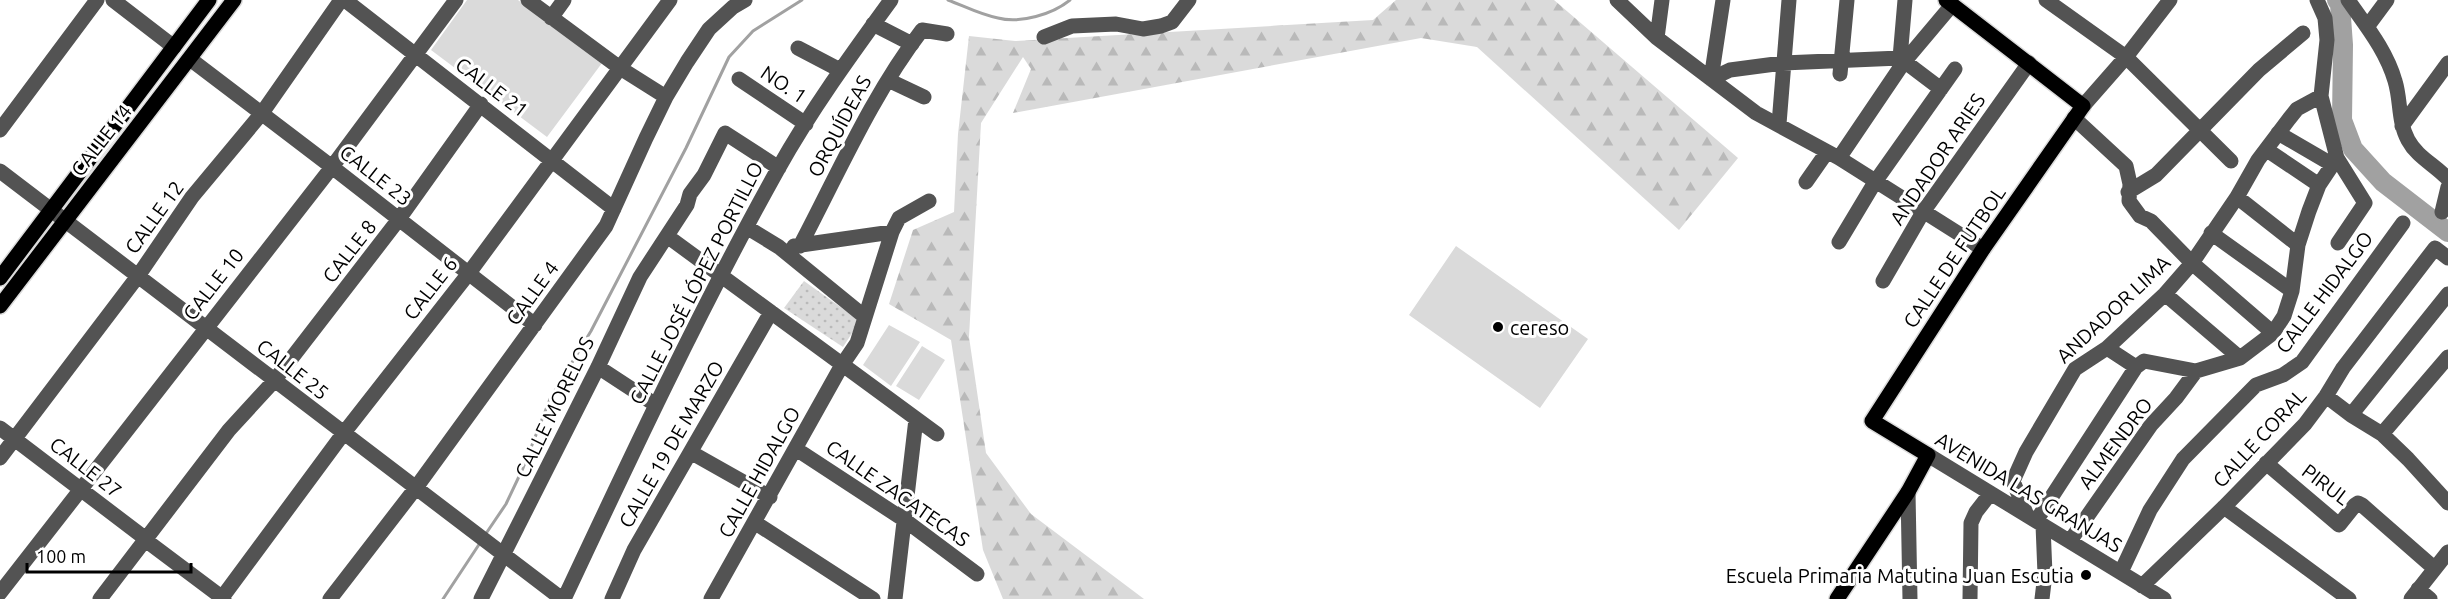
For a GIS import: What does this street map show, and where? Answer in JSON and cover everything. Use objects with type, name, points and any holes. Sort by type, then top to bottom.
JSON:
[{"type":"main road","name":"CALLE 14","points":[[0,278],[210,0]]},
{"type":"main road","name":"CALLE 14","points":[[0,306],[234,0]]},
{"type":"main road","points":[[1949,2],[2029,63],[2078,112]]},
{"type":"main road","name":"CALLE DE FUTBOL","points":[[1872,421],[1983,249],[2078,112]]},
{"type":"main road","name":"AVENIDA LAS GRANJAS","points":[[1872,421],[1928,455]]},
{"type":"main road","points":[[1837,599],[1908,492],[1928,455]]},
{"type":"street","points":[[0,130],[97,0]]},
{"type":"street","points":[[113,0],[174,47]]},
{"type":"street","name":"CALLE 21","points":[[343,0],[614,208]]},
{"type":"street","name":"CALLE 12","points":[[0,458],[138,276],[192,197],[262,113],[343,0]]},
{"type":"street","name":"CALLE 10","points":[[0,593],[205,327],[332,167],[456,0]]},
{"type":"street","points":[[528,0],[620,68],[666,97]]},
{"type":"street","points":[[551,18],[564,0]]},
{"type":"street","name":"CALLE 6","points":[[223,598],[343,434],[469,273],[669,0]]},
{"type":"street","name":"CALLE 4","points":[[330,599],[415,489],[606,226],[666,97],[709,30],[733,7],[745,0]]},
{"type":"street","name":"CALLE JOSÉ LÓPEZ PORTILLO","points":[[563,599],[656,405],[778,168],[840,70],[891,0]]},
{"type":"street","points":[[1044,38],[1072,26],[1116,24],[1143,29],[1161,26],[1172,22],[1187,0]]},
{"type":"street","points":[[1617,0],[1657,38],[1756,113],[1833,155],[1983,249]]},
{"type":"street","points":[[1657,38],[1662,0]]},
{"type":"street","points":[[1711,80],[1723,0]]},
{"type":"street","points":[[1779,124],[1789,0]]},
{"type":"street","points":[[1840,67],[1847,0]]},
{"type":"street","points":[[1902,60],[1905,0]]},
{"type":"street","points":[[2046,0],[2126,57],[2231,161]]},
{"type":"street","points":[[2317,0],[2325,18],[2327,40],[2321,96],[2335,162],[2365,203],[2338,243]]},
{"type":"street","points":[[2348,0],[2379,42],[2396,83],[2402,126],[2417,153],[2446,171]]},
{"type":"street","points":[[2367,27],[2387,0]]},
{"type":"street","points":[[2165,1],[2126,57],[2078,112],[2126,166],[2130,184],[2129,201],[2140,216],[2151,221],[2186,256],[2273,333]]},
{"type":"street","points":[[1806,182],[1833,155],[1902,60],[1949,2]]},
{"type":"street","points":[[873,24],[912,44]]},
{"type":"street","name":"ORQUÍDEAS","points":[[800,246],[888,80],[912,44],[922,30],[947,34]]},
{"type":"street","points":[[2128,192],[2156,175],[2259,69],[2303,33]]},
{"type":"street","points":[[798,48],[840,70]]},
{"type":"street","name":"CALLE 23","points":[[190,59],[535,325]]},
{"type":"street","points":[[1711,80],[1730,70],[1783,63],[1840,67],[1902,60],[1941,88]]},
{"type":"street","name":"ANDADOR ARIES","points":[[1883,281],[1923,212],[2029,63]]},
{"type":"street","points":[[2402,126],[2448,63]]},
{"type":"street","points":[[1839,242],[1875,182],[1955,69]]},
{"type":"street","name":"NO. 1","points":[[739,80],[806,124]]},
{"type":"street","points":[[888,80],[924,97]]},
{"type":"street","name":"ANDADOR LIMA","points":[[2042,599],[2045,574],[2031,517],[2013,481],[2020,463],[2075,369],[2107,348],[2165,294],[2186,256],[2211,233],[2278,133],[2297,109],[2321,96]]},
{"type":"street","name":"CALLE 8","points":[[112,599],[149,542],[229,430],[243,418],[274,381],[399,219],[481,105]]},
{"type":"street","name":"CALLE MORELOS","points":[[481,599],[499,552],[598,368],[640,278],[687,205],[694,186],[704,174],[725,133],[778,168]]},
{"type":"street","points":[[2278,133],[2335,162]]},
{"type":"street","points":[[2267,150],[2319,185]]},
{"type":"street","points":[[2031,517],[2136,366],[2144,361],[2196,371],[2240,358],[2273,333],[2284,316],[2292,291],[2298,245],[2319,185],[2335,162]]},
{"type":"street","name":"CALLE 25","points":[[0,171],[415,489],[563,599]]},
{"type":"street","points":[[2442,212],[2448,187]]},
{"type":"street","points":[[2237,196],[2298,245]]},
{"type":"street","points":[[779,247],[891,232],[899,218],[929,201]]},
{"type":"street","name":"CALLE HIDALGO","points":[[2121,572],[2150,510],[2183,459],[2256,386],[2283,375],[2302,362],[2403,223]]},
{"type":"street","points":[[748,228],[779,247],[865,317]]},
{"type":"street","name":"CALLE HIDALGO","points":[[711,599],[842,365],[857,343],[891,232]]},
{"type":"street","points":[[2211,233],[2292,291]]},
{"type":"street","points":[[667,236],[937,434]]},
{"type":"street","name":"CALLE CORAL","points":[[2142,586],[2305,424],[2343,368],[2435,248],[2448,258]]},
{"type":"street","points":[[2165,294],[2240,358]]},
{"type":"street","points":[[2351,415],[2448,294]]},
{"type":"street","name":"CALLE 19 DE MARZO","points":[[612,599],[634,550],[692,453],[771,312]]},
{"type":"street","points":[[2107,348],[2136,366]]},
{"type":"street","points":[[2382,434],[2448,357]]},
{"type":"street","points":[[598,368],[656,405]]},
{"type":"street","name":"ALMENDRO","points":[[2070,542],[2151,425],[2176,398],[2196,371]]},
{"type":"street","points":[[2326,396],[2382,434],[2448,503]]},
{"type":"street","points":[[895,599],[906,521],[916,419]]},
{"type":"street","name":"CALLE 27","points":[[0,428],[223,598]]},
{"type":"street","name":"CALLE ZACATECAS","points":[[796,449],[906,521],[977,574]]},
{"type":"street","points":[[692,453],[770,497]]},
{"type":"street","name":"AVENIDA LAS GRANJAS","points":[[1928,455],[2164,599]]},
{"type":"street","name":"PIRUL","points":[[2266,463],[2340,525],[2358,503],[2434,568]]},
{"type":"street","points":[[1908,492],[1910,599]]},
{"type":"street","points":[[1970,599],[1971,523],[1995,496]]},
{"type":"street","points":[[2224,507],[2349,599]]},
{"type":"street","points":[[754,522],[873,599]]},
{"type":"street","name":"CALLE 8","points":[[100,599],[149,542]]},
{"type":"street","points":[[2430,599],[2414,594],[2448,552]]},
{"type":"street","points":[[1849,582],[1849,599]]},
{"type":"green space","points":[[467,0],[518,0],[602,63],[547,137],[431,50]]},
{"type":"green space","points":[[1396,0],[1554,0],[1738,158],[1679,230],[1477,47],[1421,38],[1013,113],[1031,69],[1023,57],[981,123],[969,337],[986,453],[1031,514],[1144,599],[1003,599],[983,550],[951,340],[889,304],[913,230],[954,212],[958,134],[969,36],[1015,41],[1373,20]]},
{"type":"green space","name":"cereso","points":[[1456,246],[1588,339],[1540,408],[1409,315]]},
{"type":"green space","points":[[804,281],[860,321],[843,347],[784,308]]},
{"type":"green space","points":[[889,325],[920,342],[891,386],[863,365]]},
{"type":"green space","points":[[922,346],[945,360],[919,400],[896,386]]},
{"type":"waterway","points":[[485,535],[506,504],[550,399],[591,331],[686,148],[729,57],[753,31],[802,0]]},
{"type":"waterway","points":[[948,0],[979,13],[1007,20],[1026,19],[1046,13],[1070,0]]},
{"type":"waterway","points":[[2337,0],[2340,4],[2343,45],[2342,120],[2353,149],[2383,182],[2448,232]]},
{"type":"waterway","points":[[443,599],[480,543]]},
{"type":"place","name":"cereso","points":[[1498,327]]},
{"type":"place","name":"Escuela Primaria Matutina Juan Escutia","points":[[2086,575]]}]
